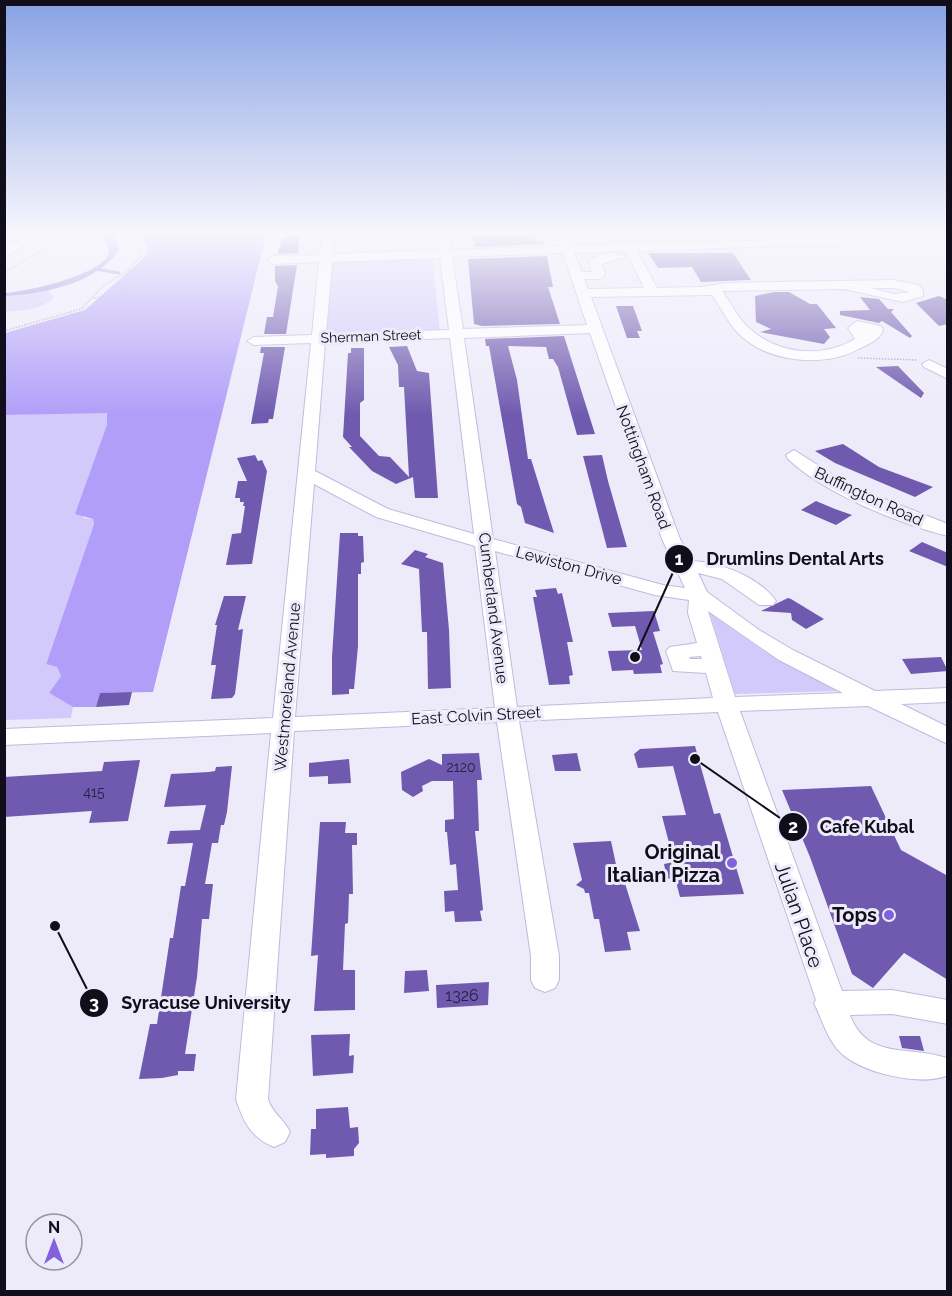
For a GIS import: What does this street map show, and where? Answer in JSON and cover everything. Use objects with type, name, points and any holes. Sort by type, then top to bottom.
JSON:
[{"type":"street","name":"Westmoreland Avenue","points":[[274,1132],[257,1116],[252,1100],[283,724],[308,474],[323,295]]},
{"type":"street","name":"Cumberland Avenue","points":[[452,295],[507,714],[545,956],[545,980]]},
{"type":"street","name":"Nottingham Road","points":[[584,295],[670,539],[699,595],[752,634],[786,655],[948,737]]},
{"type":"street","points":[[718,295],[750,336],[772,347],[814,356],[839,353],[863,340]]},
{"type":"street","name":"Sherman Street","points":[[254,341],[596,329]]},
{"type":"street","points":[[929,364],[948,375]]},
{"type":"street","name":"Buffington Road","points":[[794,455],[820,475],[845,488],[948,531]]},
{"type":"street","name":"Lewiston Drive","points":[[308,474],[382,513],[662,591],[699,595]]},
{"type":"street","points":[[684,567],[707,566],[723,570],[766,601]]},
{"type":"street","name":"Julian Place","points":[[699,595],[698,613],[726,703],[830,1003],[848,1042],[868,1057],[890,1063],[935,1067]]},
{"type":"street","name":"East Colvin Street","points":[[4,737],[726,703],[948,695]]},
{"type":"street","points":[[830,1003],[892,1002],[948,1012]]},
{"type":"path","points":[[4,332],[81,309],[95,295]]},
{"type":"path","points":[[93,298],[116,295]]},
{"type":"path","points":[[68,314],[94,317],[122,328]]},
{"type":"path","points":[[839,353],[857,358],[915,359],[929,364]]},
{"type":"shaded area","points":[[52,295],[54,298],[37,307],[4,311],[4,296]]},
{"type":"shaded area","points":[[101,295],[251,295],[153,692],[100,693],[96,707],[73,707],[49,693],[61,676],[57,667],[46,664],[94,524],[93,519],[75,514],[107,425],[107,413],[5,415],[5,333],[85,310]]},
{"type":"shaded area","points":[[328,295],[436,295],[440,331],[325,335]]},
{"type":"shaded area","points":[[107,412],[107,425],[83,518],[93,519],[94,524],[46,663],[57,667],[61,676],[49,693],[73,707],[71,718],[5,720],[4,415]]},
{"type":"shaded area","points":[[710,613],[767,653],[837,691],[735,694]]},
{"type":"building","points":[[276,295],[292,295],[286,334],[264,334],[267,317],[273,317]]},
{"type":"building","points":[[471,295],[551,295],[560,324],[482,326],[474,324]]},
{"type":"building","points":[[795,295],[810,304],[817,304],[836,328],[824,329],[830,337],[824,344],[760,332],[771,329],[756,322],[755,296]]},
{"type":"building","points":[[939,296],[948,300],[948,324],[939,326],[916,303]]},
{"type":"building","points":[[860,297],[879,299],[888,309],[894,309],[891,312],[912,336],[910,338],[882,321],[879,323],[840,315],[840,311],[870,310]]},
{"type":"building","points":[[616,306],[633,306],[642,331],[637,331],[640,338],[627,338]]},
{"type":"building","points":[[564,336],[595,434],[577,435],[558,367],[553,359],[549,359],[546,347],[508,346],[517,380],[528,459],[531,459],[554,533],[525,523],[521,507],[517,504],[489,346],[486,346],[485,339]]},
{"type":"building","points":[[407,346],[417,371],[429,373],[438,498],[415,498],[413,477],[396,484],[372,471],[349,447],[352,447],[343,437],[348,353],[351,353],[351,348],[364,348],[364,400],[360,403],[360,436],[379,456],[390,457],[409,477],[404,387],[399,387],[398,365],[389,347]]},
{"type":"building","points":[[261,347],[285,347],[273,419],[269,419],[268,423],[251,424],[264,353],[260,353]]},
{"type":"building","points":[[898,366],[924,393],[921,398],[876,367]]},
{"type":"building","points":[[843,444],[879,467],[933,487],[915,497],[835,463],[815,451]]},
{"type":"building","points":[[255,455],[258,461],[262,460],[267,471],[252,564],[226,565],[232,534],[241,533],[245,506],[243,506],[244,502],[240,502],[240,498],[235,498],[238,481],[247,481],[237,458]]},
{"type":"building","points":[[602,455],[627,547],[607,548],[583,456]]},
{"type":"building","points":[[816,501],[852,515],[836,525],[801,510]]},
{"type":"building","points":[[340,533],[358,533],[358,536],[363,536],[364,562],[361,563],[361,574],[358,574],[358,646],[354,689],[349,689],[349,694],[332,695],[332,657]]},
{"type":"building","points":[[922,542],[948,553],[948,567],[909,551]]},
{"type":"building","points":[[415,550],[428,554],[425,557],[443,563],[451,688],[428,689],[427,632],[422,632],[419,569],[401,564]]},
{"type":"building","points":[[556,588],[558,594],[562,593],[573,642],[567,642],[573,675],[569,676],[570,684],[549,685],[533,597],[537,597],[535,590]]},
{"type":"building","points":[[224,596],[246,596],[238,630],[243,629],[235,694],[232,698],[211,699],[216,665],[211,665],[217,625],[215,625]]},
{"type":"building","points":[[788,598],[824,619],[806,629],[792,620],[791,613],[761,611]]},
{"type":"building","points":[[654,611],[660,631],[653,632],[663,664],[660,665],[662,673],[634,674],[633,670],[612,671],[608,651],[642,650],[635,626],[612,627],[608,613]]},
{"type":"building","points":[[941,657],[948,671],[911,674],[902,659]]},
{"type":"building","points":[[132,692],[129,705],[96,707],[100,693]]},
{"type":"building","points":[[695,746],[714,814],[720,813],[744,894],[680,897],[675,878],[667,879],[664,864],[674,862],[662,816],[686,815],[673,766],[638,768],[634,754],[640,749]]},
{"type":"building","points":[[479,753],[482,780],[477,780],[479,831],[475,831],[483,910],[480,911],[482,921],[455,922],[454,911],[445,912],[444,891],[458,890],[456,864],[450,865],[447,832],[445,832],[445,820],[454,819],[453,781],[432,781],[422,786],[423,791],[413,797],[402,790],[401,772],[429,759],[442,765],[442,754]]},
{"type":"building","points":[[577,753],[581,771],[555,771],[552,755]]},
{"type":"building","points":[[349,759],[351,783],[328,784],[328,776],[309,777],[309,763]]},
{"type":"building","points":[[140,760],[128,821],[89,823],[92,811],[4,817],[4,777],[102,771],[104,762]]},
{"type":"building","points":[[232,766],[227,812],[224,825],[221,825],[218,843],[212,843],[205,884],[213,884],[209,919],[202,919],[197,977],[185,1054],[196,1054],[194,1071],[178,1071],[178,1075],[162,1078],[139,1079],[150,1024],[157,1024],[170,938],[173,938],[181,886],[185,886],[193,843],[167,844],[170,831],[200,830],[206,805],[164,807],[171,774],[209,772],[215,771],[216,767]]},
{"type":"building","name":"Tops","points":[[871,786],[901,850],[948,876],[948,980],[904,953],[873,988],[852,974],[810,857],[782,790]]},
{"type":"building","points":[[320,822],[346,822],[345,833],[357,833],[357,845],[352,845],[353,894],[349,894],[348,923],[345,924],[343,970],[355,970],[355,1010],[314,1011],[318,955],[311,956]]},
{"type":"building","points":[[611,841],[618,874],[622,874],[640,931],[627,932],[631,950],[605,952],[599,919],[594,919],[589,893],[585,893],[584,889],[576,885],[582,880],[573,843]]},
{"type":"building","points":[[427,970],[429,991],[404,993],[405,971]]},
{"type":"building","points":[[489,982],[488,1005],[437,1008],[436,985]]},
{"type":"building","points":[[350,1034],[349,1056],[354,1055],[353,1073],[313,1076],[311,1035]]},
{"type":"building","points":[[899,1036],[920,1036],[924,1051],[902,1048]]},
{"type":"building","points":[[348,1107],[350,1128],[358,1127],[359,1143],[354,1149],[354,1156],[326,1158],[326,1154],[310,1155],[311,1129],[316,1129],[316,1109]]},
{"type":"place","name":"Drumlins Dental Arts","points":[[635,657]]},
{"type":"place","name":"Cafe Kubal","points":[[695,759]]},
{"type":"place","name":"Original Italian Pizza","points":[[732,863]]},
{"type":"place","name":"Tops","points":[[889,915]]},
{"type":"place","name":"Syracuse University","points":[[55,926]]}]
